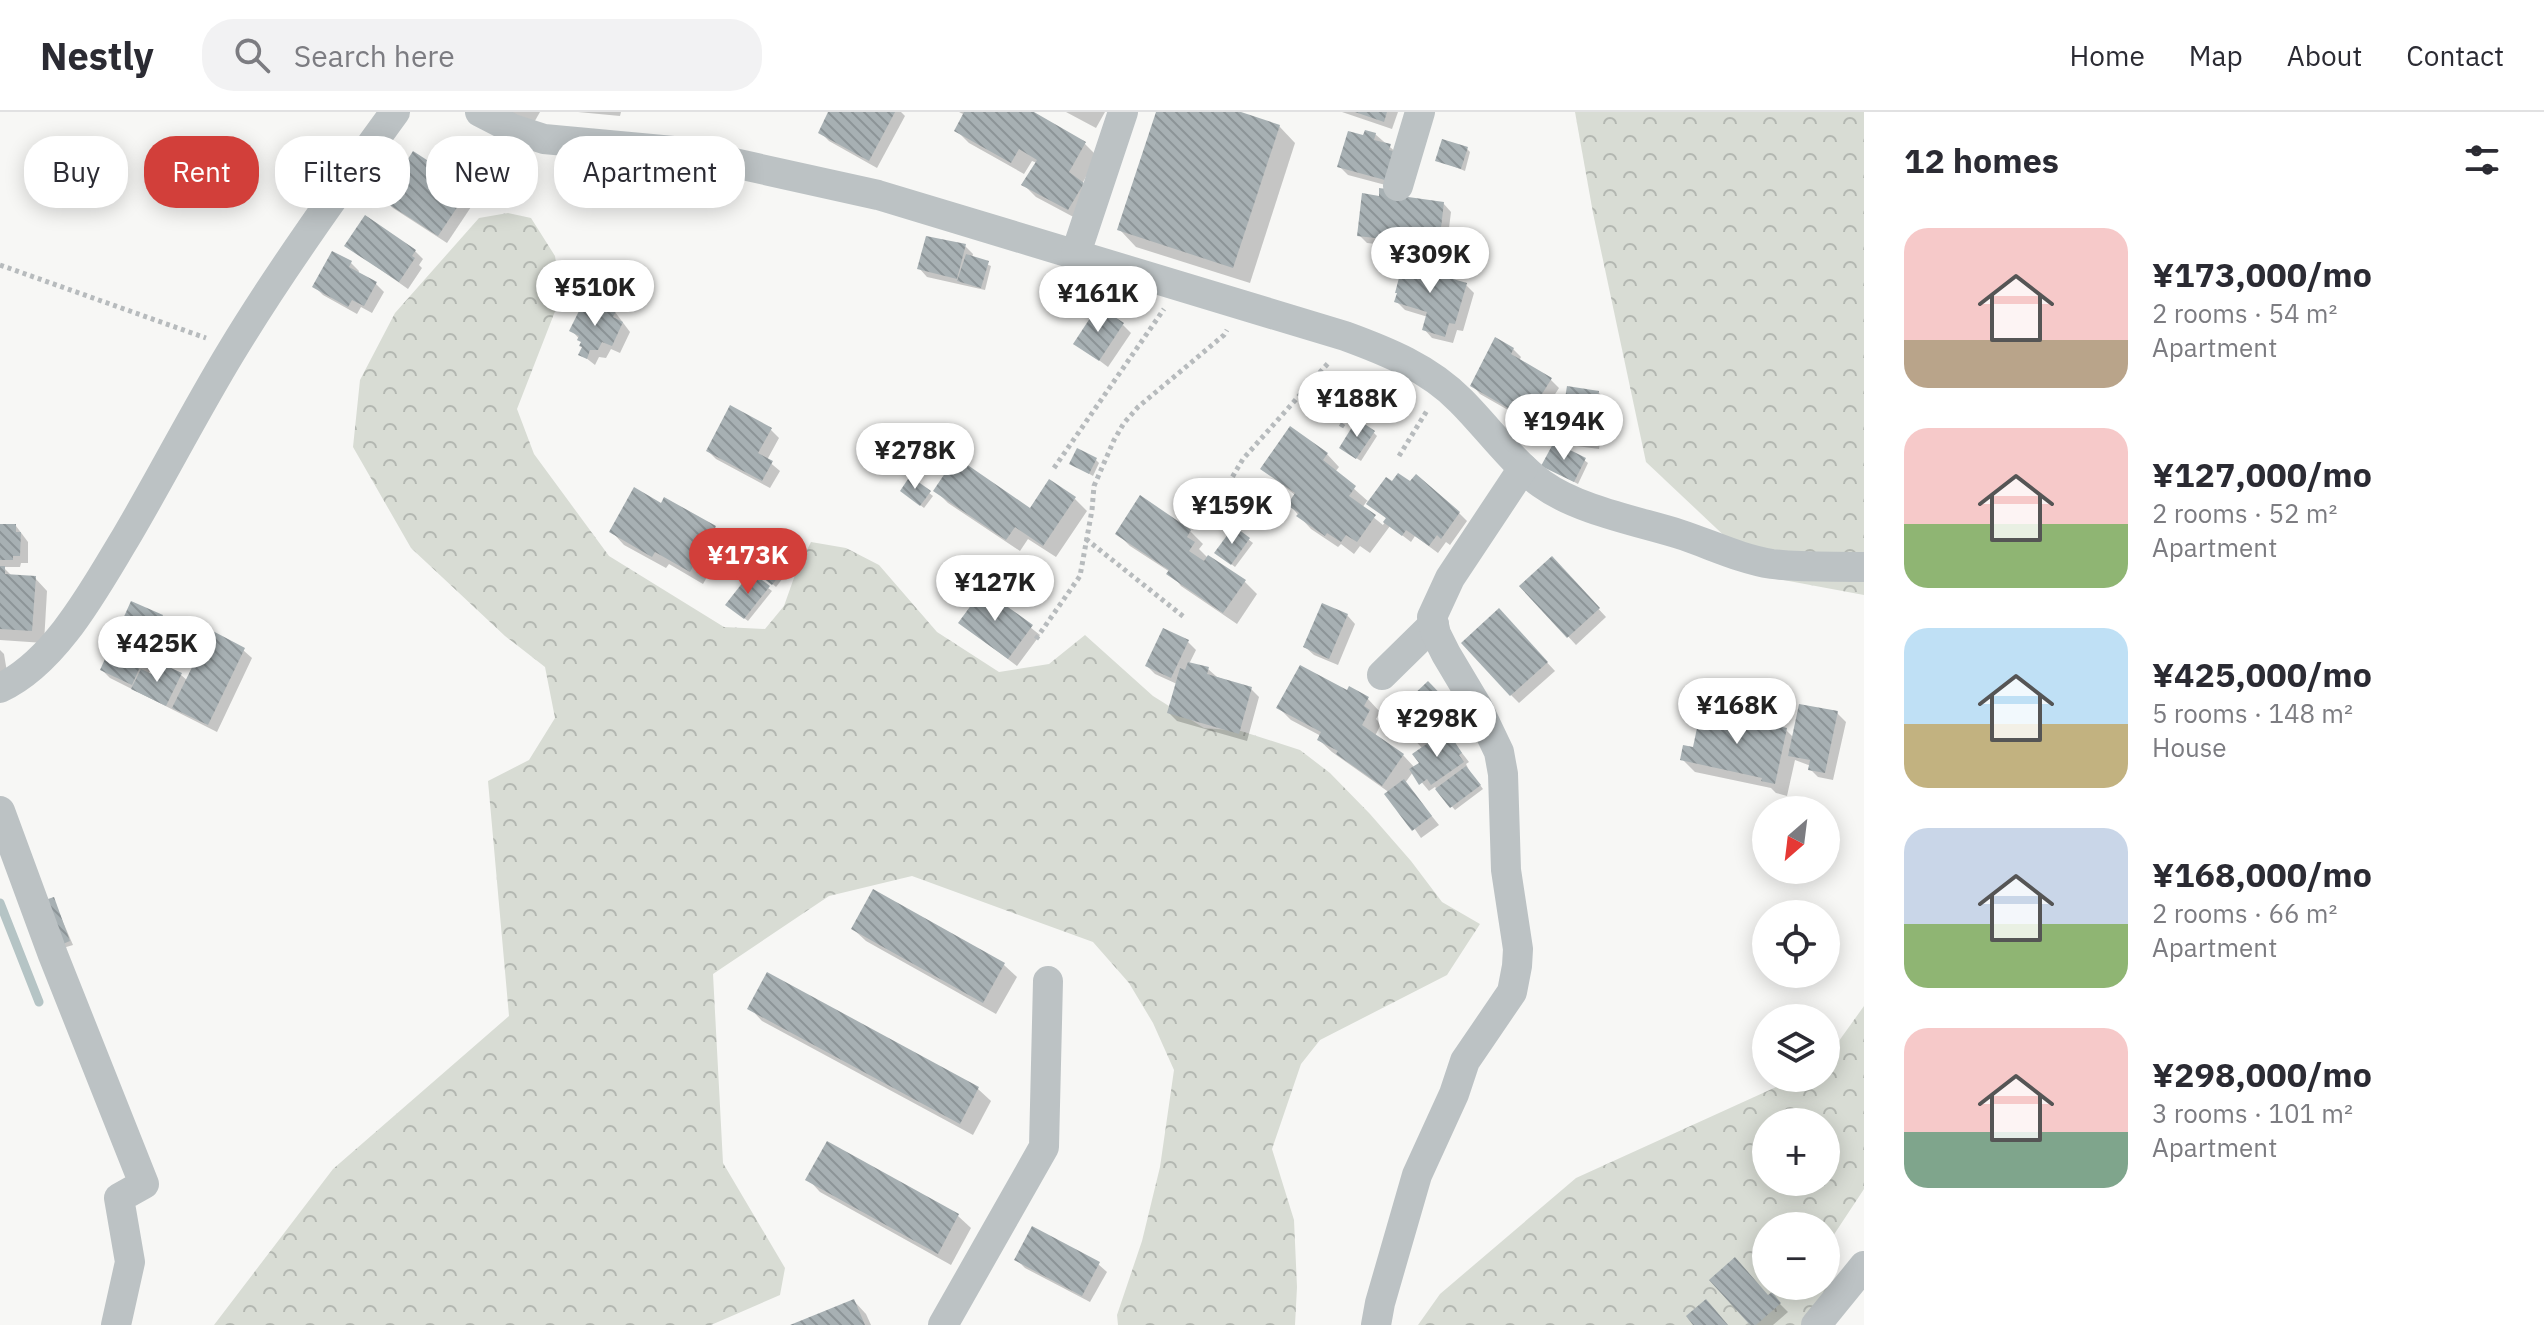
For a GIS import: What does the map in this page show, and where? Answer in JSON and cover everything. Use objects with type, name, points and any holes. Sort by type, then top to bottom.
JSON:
[{"type":"street","points":[[0,688],[19,679],[52,647],[95,588],[234,348],[395,112]]},
{"type":"street","points":[[480,112],[513,129],[544,139],[684,152],[878,195],[1345,336],[1389,352],[1444,385],[1523,468],[1545,486],[1570,498],[1684,535],[1721,551],[1773,564],[1864,567]]},
{"type":"street","points":[[1076,253],[1123,112]]},
{"type":"street","points":[[1398,186],[1420,112]]},
{"type":"street","points":[[1376,1325],[1417,1175],[1454,1094],[1465,1061],[1512,992],[1517,966],[1518,949],[1506,870],[1503,774],[1499,752],[1477,706],[1446,654],[1432,617],[1450,578],[1523,468]]},
{"type":"street","points":[[1382,675],[1434,624]]},
{"type":"street","points":[[0,811],[53,955],[144,1184],[119,1198],[130,1262],[116,1325]]},
{"type":"street","points":[[943,1325],[1044,1147],[1048,981]]},
{"type":"street","points":[[1816,1325],[1864,1266]]},
{"type":"path","points":[[0,265],[234,348]]},
{"type":"path","points":[[1054,468],[1180,286]]},
{"type":"path","points":[[1036,639],[1080,576],[1094,486],[1124,423],[1138,407],[1224,335],[1240,304]]},
{"type":"path","points":[[1208,518],[1243,459],[1332,358],[1345,336]]},
{"type":"path","points":[[1341,427],[1389,352]]},
{"type":"path","points":[[1399,456],[1444,385]]},
{"type":"path","points":[[1086,539],[1184,617]]},
{"type":"green space","points":[[1575,112],[1864,112],[1864,595],[1768,577],[1646,462],[1593,213]]},
{"type":"green space","points":[[508,213],[531,218],[555,256],[561,296],[517,409],[534,454],[609,556],[724,627],[765,629],[784,606],[811,542],[846,548],[879,565],[937,632],[999,672],[1049,664],[1085,635],[1153,696],[1204,728],[1241,731],[1300,750],[1330,773],[1370,814],[1442,902],[1480,924],[1447,975],[1320,1040],[1301,1064],[1272,1149],[1294,1220],[1295,1325],[1118,1325],[1117,1315],[1142,1241],[1160,1167],[1174,1070],[1153,1023],[1129,983],[1093,942],[912,876],[829,896],[713,974],[723,1163],[785,1268],[780,1295],[711,1325],[214,1325],[333,1169],[509,1016],[488,781],[529,760],[555,718],[545,667],[505,636],[411,548],[353,447],[360,380],[395,313],[479,218]]},
{"type":"green space","points":[[1864,1006],[1864,1189],[1840,1225],[1840,1212],[1752,1212],[1752,1300],[1829,1300],[1827,1325],[1418,1325],[1440,1294],[1576,1178],[1765,1092],[1840,1092],[1840,1039]]},
{"type":"building","points":[[828,112],[895,112],[869,161],[818,133]]},
{"type":"building","points":[[964,112],[1034,112],[1086,142],[1069,172],[1084,183],[1068,210],[1021,185],[1037,160],[1019,149],[1011,163],[954,131]]},
{"type":"building","points":[[1156,112],[1241,112],[1280,125],[1233,268],[1117,230]]},
{"type":"building","points":[[1355,112],[1387,112],[1384,122]]},
{"type":"building","points":[[1365,130],[1376,133],[1374,140],[1391,144],[1389,150],[1393,151],[1385,180],[1337,167],[1348,131],[1363,135]]},
{"type":"building","points":[[1442,139],[1468,147],[1461,169],[1435,161]]},
{"type":"building","points":[[413,151],[426,159],[426,208],[457,208],[438,236],[394,208],[410,208],[410,156]]},
{"type":"building","points":[[1379,188],[1401,191],[1401,196],[1444,202],[1439,245],[1357,236],[1362,193],[1379,196]]},
{"type":"building","points":[[365,215],[416,250],[412,256],[415,258],[399,282],[344,246]]},
{"type":"building","points":[[926,236],[966,244],[957,279],[917,269]]},
{"type":"building","points":[[332,251],[352,261],[349,267],[377,282],[364,306],[352,300],[348,307],[312,287]]},
{"type":"building","points":[[966,254],[989,261],[981,288],[957,281]]},
{"type":"building","points":[[1405,255],[1427,262],[1425,271],[1467,283],[1455,324],[1449,323],[1445,337],[1422,330],[1427,312],[1394,302]]},
{"type":"building","points":[[599,303],[616,311],[613,317],[623,322],[612,346],[602,342],[598,350],[590,350],[587,359],[578,355],[582,347],[577,340],[579,336],[569,331],[581,307],[596,309]]},
{"type":"building","points":[[1098,306],[1124,323],[1099,361],[1073,344]]},
{"type":"building","points":[[1495,337],[1514,348],[1511,354],[1552,378],[1542,394],[1549,398],[1534,423],[1470,386]]},
{"type":"building","points":[[1567,386],[1599,391],[1591,442],[1559,437]]},
{"type":"building","points":[[730,405],[772,428],[758,453],[773,461],[762,481],[706,451]]},
{"type":"building","points":[[1357,419],[1375,431],[1356,459],[1339,448]]},
{"type":"building","points":[[936,425],[957,441],[936,471],[914,456]]},
{"type":"building","points":[[1290,426],[1328,453],[1323,460],[1356,486],[1349,496],[1376,515],[1357,542],[1346,535],[1341,542],[1327,533],[1325,536],[1296,516],[1299,513],[1287,505],[1295,493],[1260,469]]},
{"type":"building","points":[[1554,442],[1586,458],[1574,482],[1541,466]]},
{"type":"building","points":[[1077,448],[1097,458],[1089,474],[1069,464]]},
{"type":"building","points":[[956,457],[1030,508],[1049,479],[1076,497],[1043,546],[1015,527],[1006,540],[933,491]]},
{"type":"building","points":[[1398,473],[1410,481],[1416,474],[1460,512],[1441,539],[1437,535],[1429,546],[1406,530],[1402,536],[1383,522],[1386,518],[1366,504],[1386,477],[1392,481]]},
{"type":"building","points":[[910,476],[931,491],[920,506],[900,491]]},
{"type":"building","points":[[634,487],[661,503],[664,497],[716,526],[690,572],[655,552],[652,557],[609,532]]},
{"type":"building","points":[[1140,495],[1191,530],[1187,537],[1195,542],[1189,551],[1204,561],[1208,555],[1246,580],[1223,613],[1166,574],[1169,570],[1115,534]]},
{"type":"building","points":[[0,524],[16,524],[16,532],[21,532],[20,556],[13,556],[13,560],[0,560]]},
{"type":"building","points":[[1234,526],[1250,538],[1231,565],[1214,553]]},
{"type":"building","points":[[1552,556],[1600,608],[1567,638],[1519,586]]},
{"type":"building","points":[[764,560],[781,573],[772,585],[755,572]]},
{"type":"building","points":[[0,566],[5,566],[5,574],[36,576],[32,631],[0,629]]},
{"type":"building","points":[[751,572],[770,586],[744,619],[725,605]]},
{"type":"building","points":[[986,585],[1002,597],[1000,600],[1005,605],[1033,625],[1008,659],[958,623]]},
{"type":"building","points":[[131,601],[163,615],[132,685],[100,670]]},
{"type":"building","points":[[1322,603],[1348,614],[1329,659],[1303,647]]},
{"type":"building","points":[[1499,608],[1548,662],[1510,696],[1461,643]]},
{"type":"building","points":[[192,620],[245,648],[208,725],[172,708],[200,651],[182,642]]},
{"type":"building","points":[[1163,628],[1189,640],[1171,678],[1145,666]]},
{"type":"building","points":[[1188,662],[1209,667],[1207,674],[1252,687],[1239,734],[1167,713],[1180,668],[1185,670]]},
{"type":"building","points":[[162,664],[182,673],[166,706],[131,689],[141,669],[156,676]]},
{"type":"building","points":[[1300,665],[1347,690],[1349,686],[1369,697],[1364,706],[1370,710],[1362,725],[1404,754],[1382,786],[1336,754],[1338,751],[1317,740],[1321,732],[1276,708]]},
{"type":"building","points":[[1428,681],[1453,707],[1415,743],[1390,717]]},
{"type":"building","points":[[1799,704],[1838,711],[1825,773],[1808,770],[1810,760],[1788,756]]},
{"type":"building","points":[[1701,709],[1787,728],[1775,784],[1761,781],[1762,778],[1680,760],[1683,745],[1693,747]]},
{"type":"building","points":[[1447,730],[1462,753],[1459,755],[1464,762],[1431,785],[1427,779],[1419,785],[1409,769],[1419,763],[1412,754]]},
{"type":"building","points":[[1466,766],[1481,785],[1450,808],[1435,789]]},
{"type":"building","points":[[1404,779],[1432,816],[1412,831],[1384,794]]},
{"type":"building","points":[[873,889],[1005,963],[983,1003],[851,929]]},
{"type":"building","points":[[54,897],[70,941],[58,946],[42,901]]},
{"type":"building","points":[[767,972],[979,1087],[960,1124],[747,1009]]},
{"type":"building","points":[[827,1141],[959,1214],[938,1254],[805,1180]]},
{"type":"building","points":[[1032,1226],[1100,1262],[1082,1296],[1014,1260]]},
{"type":"building","points":[[1735,1257],[1752,1277],[1752,1300],[1779,1300],[1781,1303],[1756,1325],[1750,1325],[1709,1280]]},
{"type":"building","points":[[854,1299],[865,1325],[790,1325]]},
{"type":"building","points":[[1706,1299],[1728,1325],[1693,1325],[1686,1316]]},
{"type":"waterway","points":[[0,903],[39,1002]]}]
